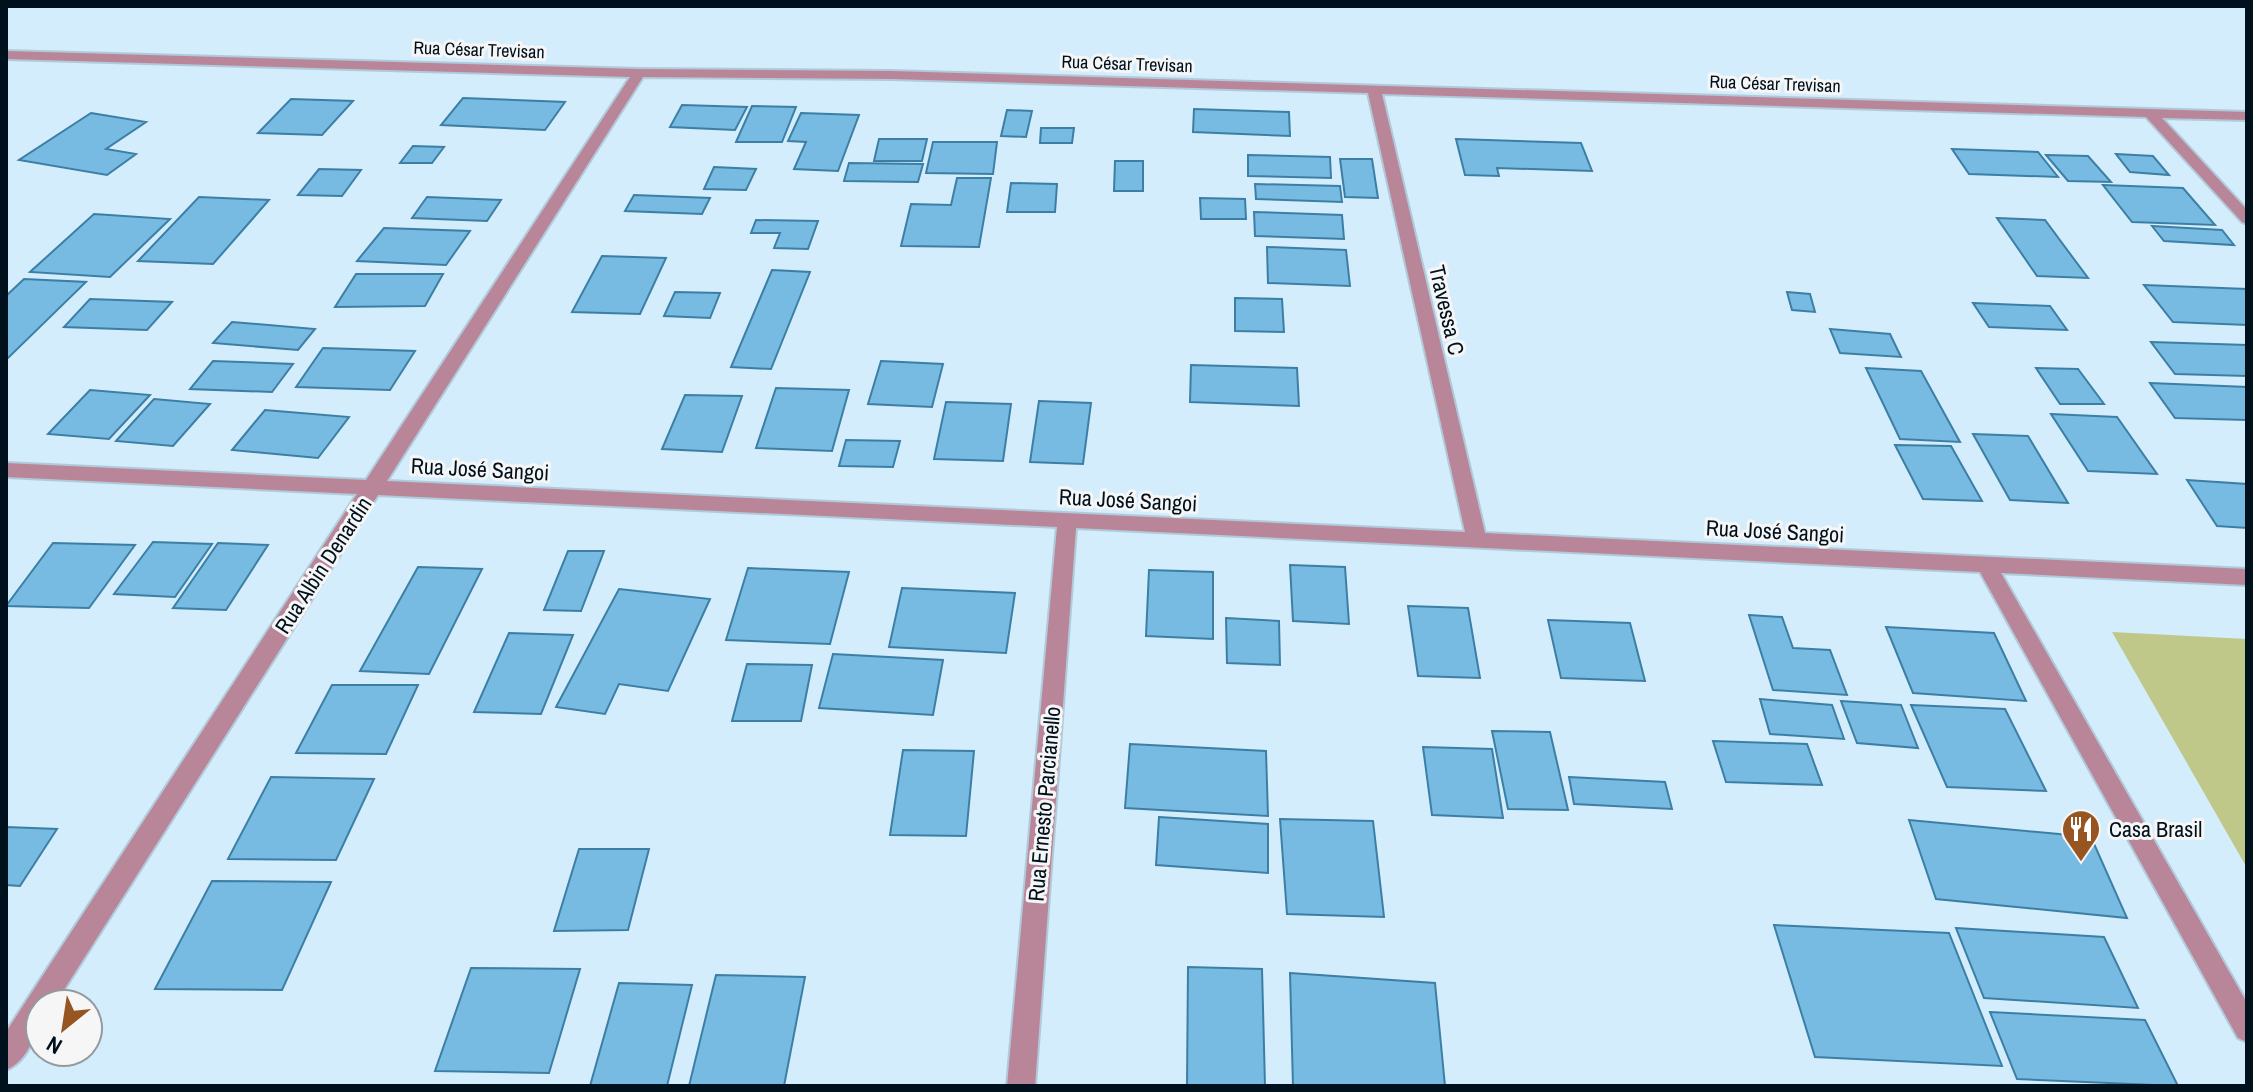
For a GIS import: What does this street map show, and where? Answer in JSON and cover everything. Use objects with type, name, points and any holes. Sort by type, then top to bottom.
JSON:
[{"type":"street","name":"Rua César Trevisan","points":[[6,55],[639,73],[892,75],[2247,116]]},
{"type":"street","name":"Rua Albin Denardin","points":[[6,1056],[639,73]]},
{"type":"street","name":"Travessa C","points":[[1374,89],[1477,541]]},
{"type":"street","points":[[2150,113],[2247,219]]},
{"type":"street","name":"Rua José Sangoi","points":[[6,470],[2247,577]]},
{"type":"street","name":"Rua Ernesto Parcianello","points":[[1021,1086],[1067,521]]},
{"type":"street","points":[[1986,565],[2247,1029]]},
{"type":"green space","points":[[2112,632],[2247,639],[2247,868]]},
{"type":"building","points":[[463,98],[565,102],[545,130],[441,125]]},
{"type":"building","points":[[291,99],[353,101],[322,135],[258,133]]},
{"type":"building","points":[[682,105],[747,107],[735,130],[670,127]]},
{"type":"building","points":[[752,106],[796,107],[782,142],[736,142]]},
{"type":"building","points":[[1194,109],[1289,112],[1290,136],[1193,132]]},
{"type":"building","points":[[1007,110],[1032,111],[1026,137],[1001,136]]},
{"type":"building","points":[[91,113],[146,122],[106,149],[136,154],[107,175],[19,160]]},
{"type":"building","points":[[801,113],[859,115],[838,171],[794,169],[806,142],[788,141]]},
{"type":"building","points":[[1041,128],[1074,128],[1072,143],[1040,143]]},
{"type":"building","points":[[879,139],[927,139],[922,161],[874,161]]},
{"type":"building","points":[[1456,139],[1581,143],[1592,171],[1497,168],[1499,176],[1465,175]]},
{"type":"building","points":[[933,142],[997,142],[993,174],[926,173]]},
{"type":"building","points":[[413,146],[444,147],[432,163],[400,163]]},
{"type":"building","points":[[1952,149],[2038,152],[2058,177],[1969,174]]},
{"type":"building","points":[[2116,154],[2153,156],[2169,175],[2130,172]]},
{"type":"building","points":[[1248,155],[1330,157],[1331,178],[1248,176]]},
{"type":"building","points":[[2046,155],[2088,156],[2111,182],[2068,181]]},
{"type":"building","points":[[1340,159],[1372,159],[1378,198],[1345,197]]},
{"type":"building","points":[[1115,161],[1143,161],[1143,191],[1114,191]]},
{"type":"building","points":[[849,163],[923,164],[918,182],[844,181]]},
{"type":"building","points":[[714,167],[756,169],[746,190],[704,189]]},
{"type":"building","points":[[319,169],[361,170],[342,196],[298,195]]},
{"type":"building","points":[[957,178],[991,178],[979,247],[901,246],[911,204],[951,205]]},
{"type":"building","points":[[1011,183],[1057,184],[1055,212],[1007,212]]},
{"type":"building","points":[[1255,184],[1340,186],[1342,202],[1256,199]]},
{"type":"building","points":[[2103,185],[2183,188],[2215,225],[2132,222]]},
{"type":"building","points":[[634,195],[710,198],[702,214],[625,211]]},
{"type":"building","points":[[199,197],[269,200],[213,264],[138,261]]},
{"type":"building","points":[[427,197],[501,200],[487,221],[412,218]]},
{"type":"building","points":[[1200,198],[1245,199],[1246,219],[1201,219]]},
{"type":"building","points":[[1254,212],[1342,215],[1344,239],[1255,236]]},
{"type":"building","points":[[94,214],[170,219],[110,277],[30,272]]},
{"type":"building","points":[[1997,218],[2045,220],[2088,278],[2037,276]]},
{"type":"building","points":[[756,220],[818,221],[808,249],[774,248],[780,233],[751,233]]},
{"type":"building","points":[[2152,226],[2222,230],[2234,245],[2164,241]]},
{"type":"building","points":[[384,228],[470,231],[446,265],[357,261]]},
{"type":"building","points":[[1267,247],[1346,250],[1350,286],[1268,283]]},
{"type":"building","points":[[602,256],[666,258],[640,314],[572,312]]},
{"type":"building","points":[[772,270],[810,272],[771,369],[731,367]]},
{"type":"building","points":[[356,274],[443,274],[425,306],[335,307]]},
{"type":"building","points":[[24,279],[86,282],[6,360],[6,296]]},
{"type":"building","points":[[2144,285],[2247,289],[2247,325],[2173,322]]},
{"type":"building","points":[[675,292],[720,293],[710,318],[664,316]]},
{"type":"building","points":[[1787,292],[1810,294],[1815,312],[1792,310]]},
{"type":"building","points":[[1235,298],[1282,299],[1284,332],[1235,331]]},
{"type":"building","points":[[90,299],[172,302],[147,330],[64,327]]},
{"type":"building","points":[[1973,303],[2050,306],[2067,330],[1989,327]]},
{"type":"building","points":[[232,322],[315,329],[298,350],[213,343]]},
{"type":"building","points":[[1830,329],[1890,334],[1901,357],[1840,353]]},
{"type":"building","points":[[2151,342],[2247,345],[2247,376],[2175,374]]},
{"type":"building","points":[[323,348],[415,351],[390,390],[296,387]]},
{"type":"building","points":[[213,361],[293,364],[272,392],[190,389]]},
{"type":"building","points":[[881,361],[943,364],[932,407],[868,404]]},
{"type":"building","points":[[1191,365],[1297,368],[1299,406],[1190,402]]},
{"type":"building","points":[[1866,368],[1921,371],[1960,442],[1900,439]]},
{"type":"building","points":[[2036,368],[2078,369],[2104,404],[2060,404]]},
{"type":"building","points":[[2150,383],[2247,387],[2247,420],[2175,418]]},
{"type":"building","points":[[776,388],[849,390],[832,451],[756,448]]},
{"type":"building","points":[[90,390],[150,395],[109,439],[48,434]]},
{"type":"building","points":[[685,395],[742,396],[722,452],[662,449]]},
{"type":"building","points":[[154,399],[210,404],[173,446],[116,441]]},
{"type":"building","points":[[1039,401],[1091,403],[1083,464],[1030,462]]},
{"type":"building","points":[[946,402],[1011,404],[1003,461],[934,459]]},
{"type":"building","points":[[265,410],[349,417],[318,458],[232,450]]},
{"type":"building","points":[[2051,414],[2117,417],[2157,474],[2088,471]]},
{"type":"building","points":[[1973,434],[2028,436],[2068,503],[2010,500]]},
{"type":"building","points":[[846,440],[900,441],[893,467],[839,466]]},
{"type":"building","points":[[1895,445],[1951,446],[1982,501],[1923,499]]},
{"type":"building","points":[[2187,480],[2247,484],[2247,528],[2217,526]]},
{"type":"building","points":[[153,542],[212,544],[175,597],[114,594]]},
{"type":"building","points":[[53,543],[135,545],[89,608],[6,606]]},
{"type":"building","points":[[218,543],[268,545],[226,610],[173,608]]},
{"type":"building","points":[[568,551],[604,551],[581,611],[544,610]]},
{"type":"building","points":[[1290,565],[1345,567],[1349,624],[1293,621]]},
{"type":"building","points":[[418,567],[482,569],[429,674],[360,671]]},
{"type":"building","points":[[748,568],[849,572],[830,644],[726,640]]},
{"type":"building","points":[[1149,570],[1213,572],[1213,639],[1146,636]]},
{"type":"building","points":[[902,588],[1015,593],[1006,653],[889,647]]},
{"type":"building","points":[[619,589],[710,599],[668,691],[619,684],[605,714],[556,707]]},
{"type":"building","points":[[1408,606],[1468,608],[1480,678],[1418,676]]},
{"type":"building","points":[[1749,615],[1782,617],[1793,648],[1830,650],[1847,695],[1773,690]]},
{"type":"building","points":[[1226,618],[1279,621],[1280,665],[1227,663]]},
{"type":"building","points":[[1548,620],[1630,623],[1645,681],[1561,678]]},
{"type":"building","points":[[1886,627],[1994,633],[2026,701],[1913,693]]},
{"type":"building","points":[[509,633],[573,635],[541,714],[474,712]]},
{"type":"building","points":[[833,654],[943,660],[933,715],[819,708]]},
{"type":"building","points":[[747,664],[812,665],[801,721],[732,721]]},
{"type":"building","points":[[332,685],[418,685],[386,754],[296,753]]},
{"type":"building","points":[[1760,699],[1832,705],[1844,739],[1770,734]]},
{"type":"building","points":[[1841,701],[1901,705],[1918,748],[1857,743]]},
{"type":"building","points":[[1911,705],[2005,709],[2046,791],[1947,787]]},
{"type":"building","points":[[1492,731],[1550,732],[1568,810],[1508,809]]},
{"type":"building","points":[[1713,741],[1807,744],[1822,785],[1726,782]]},
{"type":"building","points":[[1130,744],[1266,751],[1268,816],[1125,808]]},
{"type":"building","points":[[1423,747],[1492,749],[1503,818],[1432,815]]},
{"type":"building","points":[[903,750],[974,751],[966,836],[890,835]]},
{"type":"building","points":[[271,777],[374,779],[336,860],[228,859]]},
{"type":"building","points":[[1569,777],[1665,782],[1672,809],[1574,804]]},
{"type":"building","points":[[1159,817],[1268,824],[1268,873],[1156,865]]},
{"type":"building","points":[[1280,819],[1373,821],[1384,917],[1287,914]]},
{"type":"building","points":[[1909,820],[2091,837],[2127,918],[1936,899]]},
{"type":"building","points":[[6,827],[57,829],[20,886],[6,885]]},
{"type":"building","points":[[579,849],[649,849],[628,930],[554,931]]},
{"type":"building","points":[[212,881],[331,882],[282,990],[155,989]]},
{"type":"building","points":[[1774,925],[1949,933],[2002,1066],[1815,1057]]},
{"type":"building","points":[[1956,928],[2104,937],[2138,1008],[1984,998]]},
{"type":"building","points":[[1188,967],[1262,969],[1265,1086],[1187,1086]]},
{"type":"building","points":[[471,968],[580,969],[549,1073],[435,1071]]},
{"type":"building","points":[[1290,973],[1435,983],[1445,1086],[1293,1086]]},
{"type":"building","points":[[716,975],[805,977],[784,1086],[689,1086]]},
{"type":"building","points":[[619,983],[692,985],[667,1086],[590,1086]]},
{"type":"building","points":[[1990,1012],[2145,1020],[2178,1086],[2017,1079]]},
{"type":"place","name":"Casa Brasil","points":[[2081,863]]}]
